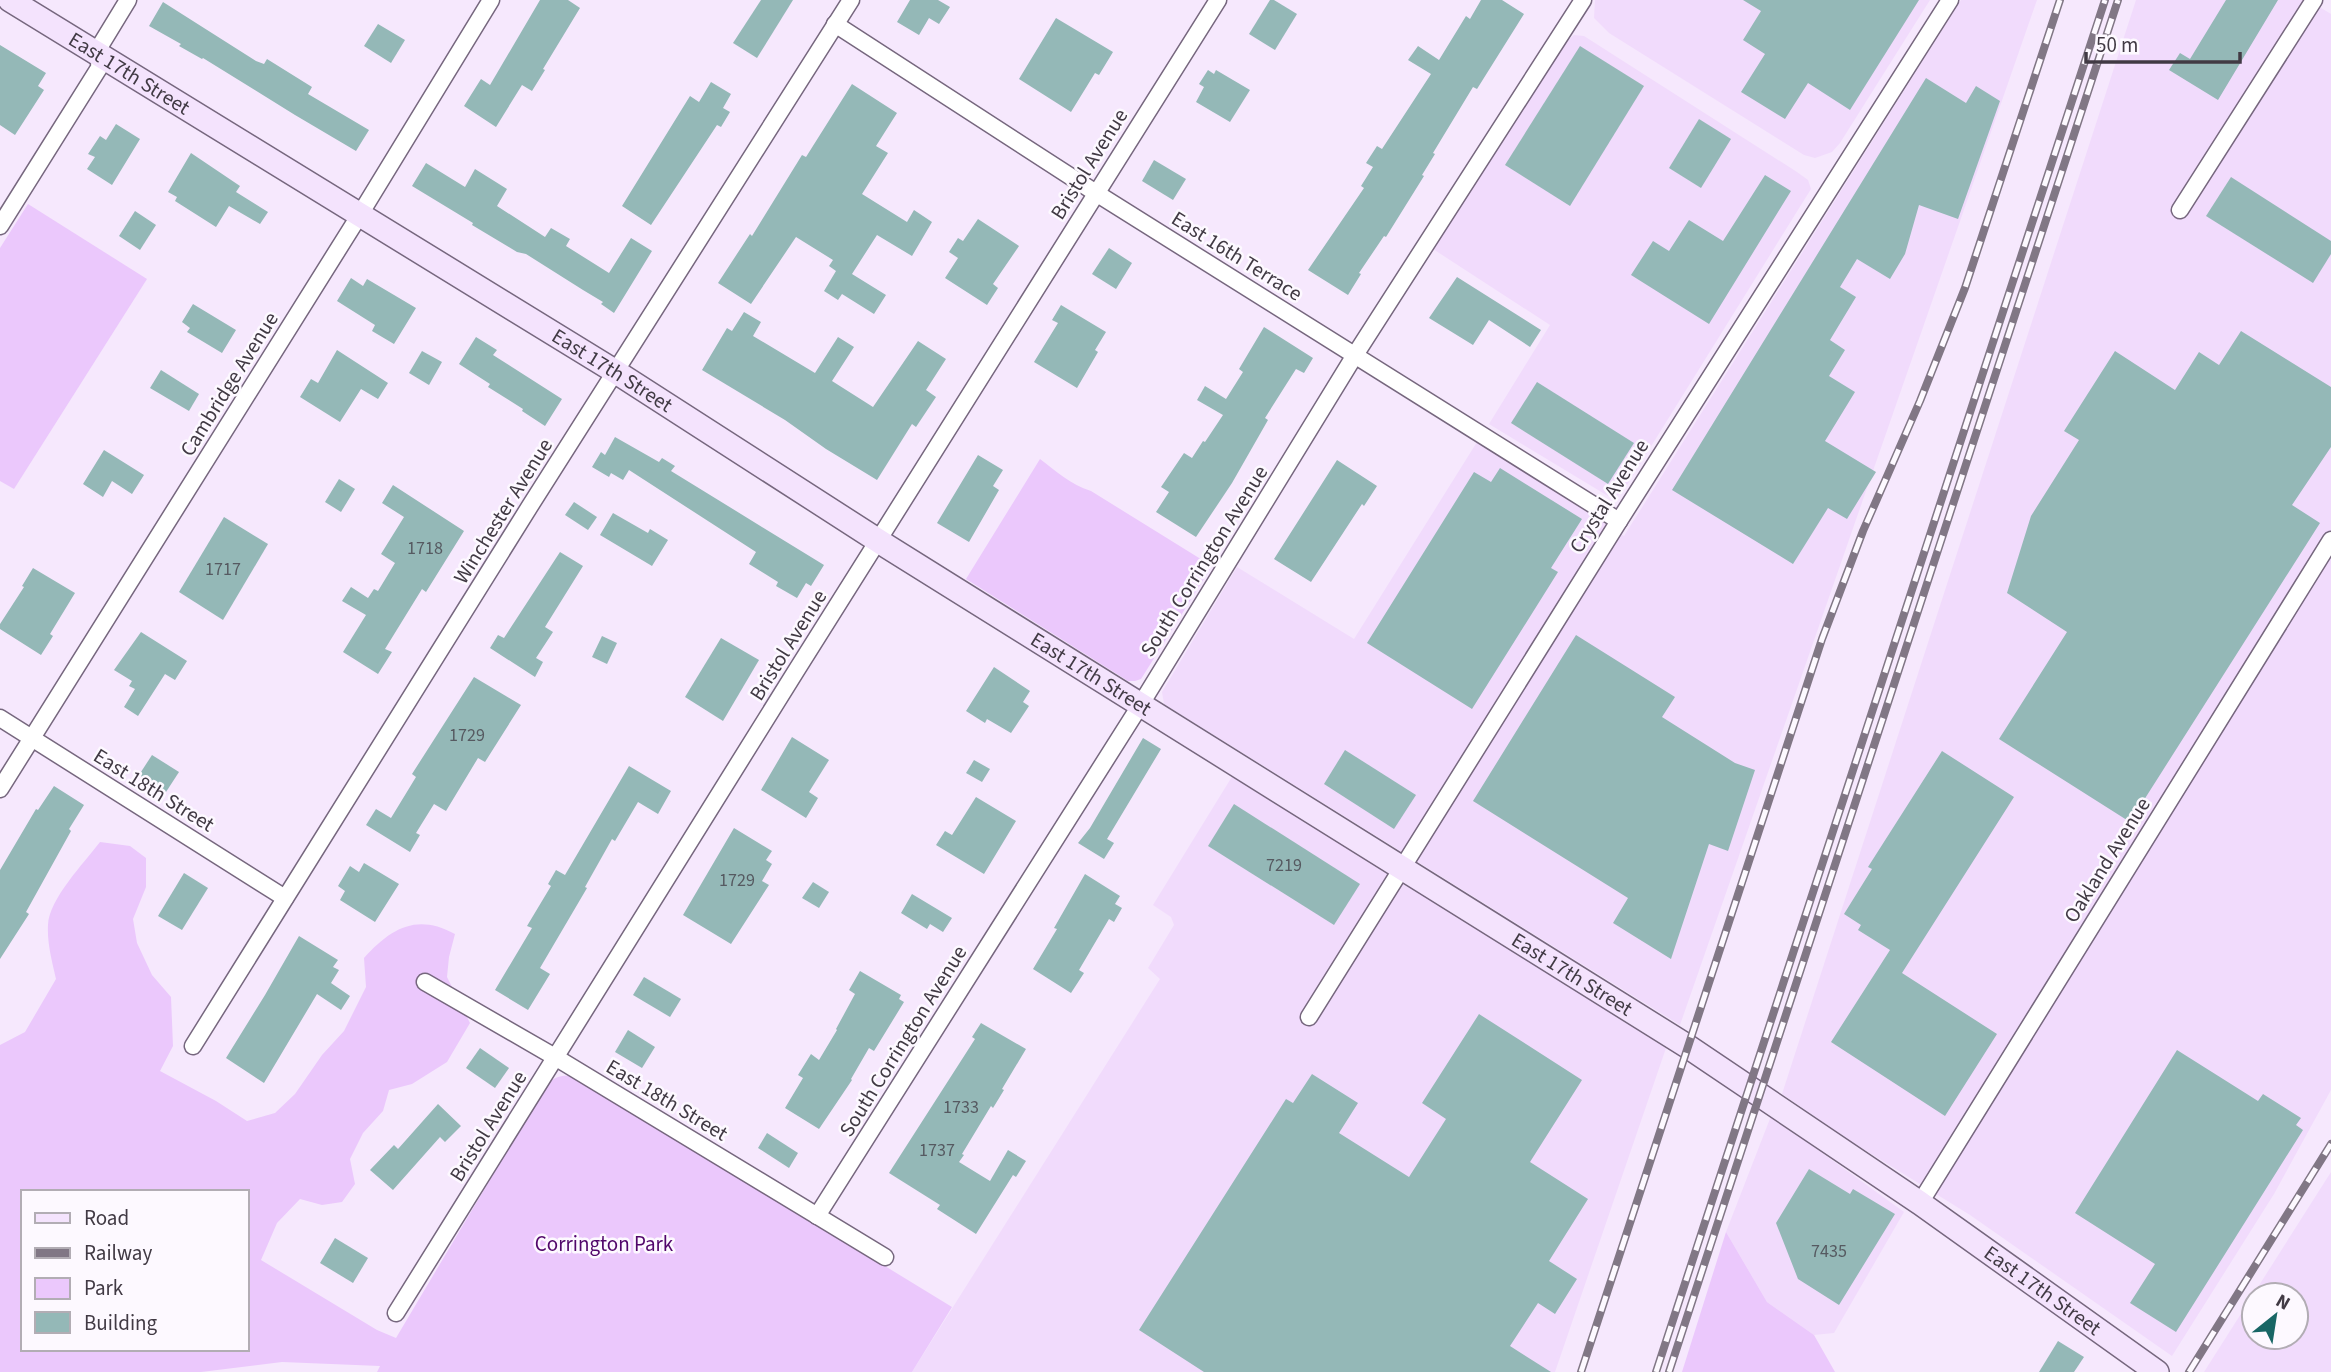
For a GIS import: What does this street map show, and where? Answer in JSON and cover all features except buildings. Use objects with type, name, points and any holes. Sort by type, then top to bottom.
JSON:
[{"type":"street","name":"East 17th Street","points":[[10,0],[616,372],[878,541],[1687,1046],[1920,1203],[2157,1372]]},
{"type":"street","points":[[0,226],[99,68],[100,46],[128,0]]},
{"type":"street","name":"Cambridge Avenue","points":[[0,789],[491,0]]},
{"type":"street","name":"Winchester Avenue","points":[[194,1046],[530,506],[851,0]]},
{"type":"street","name":"Bristol Avenue","points":[[396,1313],[1218,0]]},
{"type":"street","name":"South Corrington Avenue","points":[[817,1216],[1141,704],[1355,355],[1583,0]]},
{"type":"street","name":"Crystal Avenue","points":[[1309,1017],[1619,521],[1950,0]]},
{"type":"street","points":[[2180,210],[2314,0]]},
{"type":"street","name":"East 16th Terrace","points":[[835,24],[1096,193],[1619,521]]},
{"type":"street","name":"Oakland Avenue","points":[[1920,1203],[2331,540]]},
{"type":"street","name":"East 18th Street","points":[[0,718],[285,898]]},
{"type":"street","name":"East 18th Street","points":[[425,982],[555,1057],[885,1257]]},
{"type":"shaded area","points":[[1595,0],[1930,0],[1840,143],[1832,152],[1815,158],[1804,155],[1609,33],[1594,18]]},
{"type":"shaded area","points":[[1961,0],[2037,0],[1680,1025],[1164,704],[1162,692],[1237,567],[1354,639],[1477,442],[1624,536]]},
{"type":"shaded area","points":[[2136,0],[2308,0],[2331,14],[2331,1090],[2274,1194],[2172,1356],[1970,1215],[1852,1142],[1782,1094]]},
{"type":"shaded area","points":[[1574,35],[1584,36],[1797,172],[1808,180],[1811,189],[1627,485],[1617,496],[1608,496],[1489,424],[1550,325],[1433,249],[1565,43]]},
{"type":"shaded area","points":[[1233,775],[1666,1048],[1555,1372],[912,1372],[1160,979],[1148,968],[1174,925],[1171,917],[1153,905]]},
{"type":"shaded area","points":[[1771,1116],[1904,1212],[1834,1333],[1814,1335],[1767,1302],[1726,1232]]},
{"type":"shaded area","points":[[2331,1172],[2331,1372],[2204,1372],[2240,1315],[2240,1351],[2310,1351],[2310,1281],[2262,1281]]},
{"type":"green space","points":[[28,204],[147,279],[14,489],[0,481],[0,248]]},
{"type":"green space","points":[[1040,459],[1070,481],[1091,491],[1212,566],[1141,679],[1128,681],[966,579]]},
{"type":"green space","name":"Corrington Park","points":[[100,842],[130,846],[146,858],[146,887],[133,919],[137,943],[152,975],[171,997],[173,1046],[160,1071],[247,1121],[275,1113],[295,1094],[322,1055],[344,1031],[366,987],[364,958],[374,947],[395,932],[417,924],[441,928],[455,934],[447,977],[470,1023],[447,1062],[412,1084],[389,1090],[383,1111],[363,1133],[350,1159],[355,1184],[342,1202],[322,1205],[300,1199],[277,1223],[261,1260],[377,1330],[396,1338],[545,1087],[555,1078],[565,1076],[574,1076],[952,1307],[912,1372],[377,1372],[380,1366],[282,1362],[201,1372],[0,1372],[0,1045],[25,1032],[56,979],[48,925],[54,904]]},
{"type":"green space","points":[[1726,1232],[1767,1302],[1814,1335],[1835,1372],[1682,1372]]},
{"type":"railway","points":[[1581,1372],[1822,639],[1863,531],[1920,401],[1965,288],[2060,0]]},
{"type":"railway","points":[[1656,1372],[2105,0]]},
{"type":"railway","points":[[1669,1372],[2118,0]]},
{"type":"railway","points":[[2189,1372],[2331,1144]]}]
